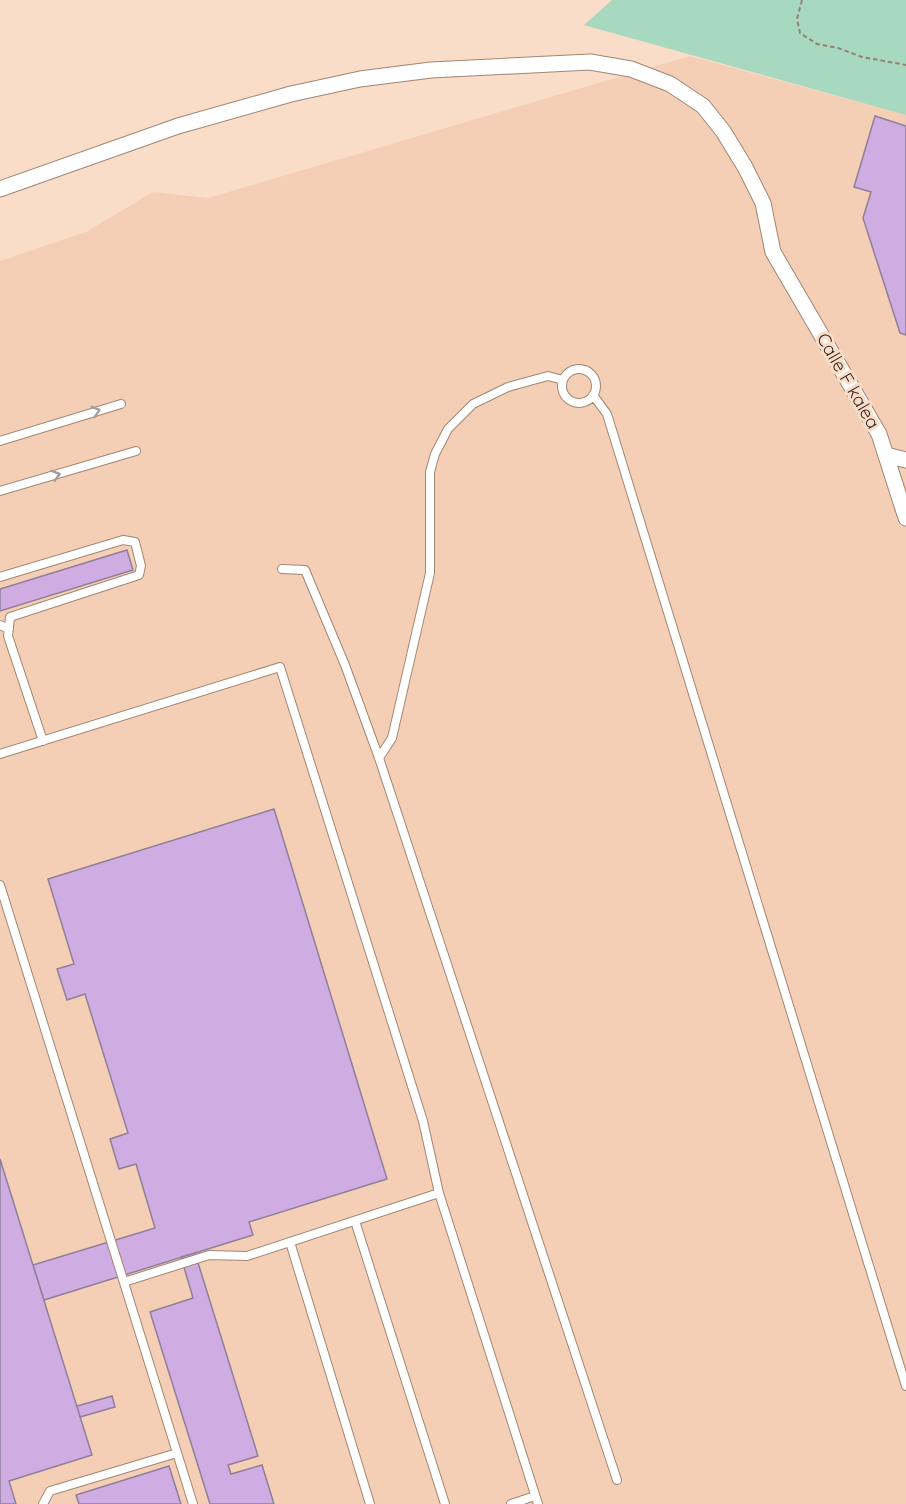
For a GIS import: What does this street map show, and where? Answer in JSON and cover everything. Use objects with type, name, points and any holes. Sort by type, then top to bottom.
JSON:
[{"type":"street","name":"Calle F kalea","points":[[0,189],[168,129],[291,94],[360,79],[431,70],[590,62],[631,69],[651,76],[670,84],[703,106],[723,131],[746,167],[763,203],[773,252],[879,434],[906,518]]},
{"type":"street","points":[[886,455],[906,460]]},
{"type":"lane","points":[[571,371],[588,372],[595,381],[596,387],[593,395],[586,402],[569,401],[562,392],[563,380],[571,371]]},
{"type":"lane","points":[[379,758],[393,738],[430,573],[430,472],[435,454],[448,429],[473,404],[508,387],[548,376],[563,380]]},
{"type":"lane","points":[[593,395],[607,414],[906,1386]]},
{"type":"lane","points":[[0,441],[121,404]]},
{"type":"lane","points":[[0,491],[136,451]]},
{"type":"lane","points":[[0,577],[123,540],[135,542],[141,566],[139,575],[10,616],[8,636],[43,741]]},
{"type":"lane","points":[[282,569],[305,570],[345,665],[379,758],[617,1480]]},
{"type":"lane","points":[[0,625],[9,629]]},
{"type":"lane","points":[[0,754],[280,667],[423,1121],[439,1193],[537,1500],[511,1504]]},
{"type":"lane","points":[[0,885],[193,1504]]},
{"type":"lane","points":[[124,1282],[209,1255],[247,1256],[439,1193]]},
{"type":"lane","points":[[355,1221],[445,1504]]},
{"type":"lane","points":[[290,1242],[370,1504]]},
{"type":"lane","points":[[43,1504],[50,1491],[177,1453]]},
{"type":"path","points":[[802,0],[797,20],[800,33],[817,44],[838,48],[862,57],[906,64]]},
{"type":"shaded area","points":[[690,56],[906,115],[906,1504],[0,1504],[0,261],[86,232],[153,192],[208,198]]},
{"type":"green space","points":[[612,0],[906,0],[906,115],[584,25]]},
{"type":"building","points":[[875,116],[906,126],[906,335],[900,333],[863,218],[871,192],[854,187]]},
{"type":"building","points":[[127,550],[133,570],[0,611],[0,589]]},
{"type":"building","points":[[274,809],[387,1179],[249,1222],[253,1235],[44,1300],[33,1265],[155,1228],[136,1164],[119,1169],[110,1139],[128,1133],[85,994],[67,1000],[57,969],[74,964],[48,879]]},
{"type":"building","points":[[0,1159],[92,1455],[9,1481],[16,1504],[0,1504]]},
{"type":"building","points":[[195,1253],[258,1456],[228,1465],[231,1474],[262,1465],[274,1504],[210,1504],[150,1312],[193,1298],[181,1257]]},
{"type":"building","points":[[112,1396],[115,1407],[80,1417],[77,1406]]},
{"type":"building","points":[[169,1466],[181,1504],[79,1504],[76,1495]]}]
